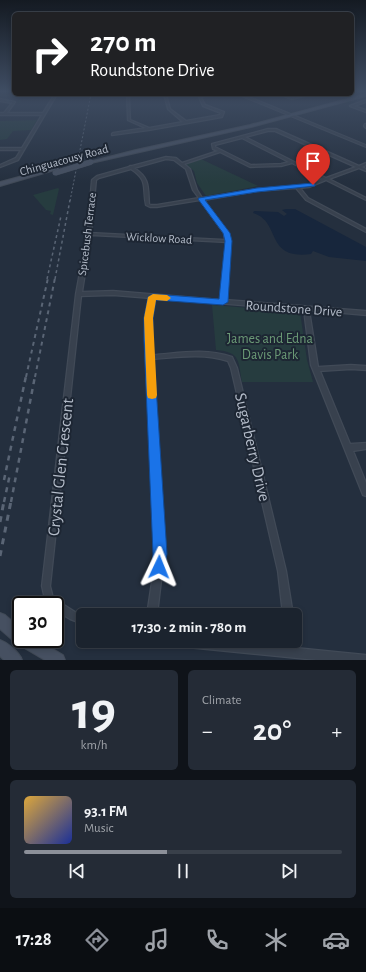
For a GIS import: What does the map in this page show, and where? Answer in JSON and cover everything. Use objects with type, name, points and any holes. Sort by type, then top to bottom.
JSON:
[{"type":"main road","name":"Chinguacousy Road","points":[[0,184],[92,161],[238,129],[263,122]]},
{"type":"main road","name":"Chinguacousy Road","points":[[0,188],[56,170]]},
{"type":"main road","points":[[0,620],[12,630]]},
{"type":"main road","points":[[0,647],[15,660]]},
{"type":"main road","points":[[38,648],[58,660]]},
{"type":"street","points":[[0,166],[14,162],[39,122]]},
{"type":"street","points":[[135,122],[149,129]]},
{"type":"street","points":[[113,134],[185,122]]},
{"type":"street","points":[[309,122],[366,146]]},
{"type":"street","points":[[292,162],[279,165],[250,166],[212,146],[242,137],[275,130],[366,170]]},
{"type":"street","points":[[242,137],[366,199]]},
{"type":"street","points":[[0,149],[23,149]]},
{"type":"street","points":[[182,164],[221,151]]},
{"type":"street","name":"Spicebush Terrace","points":[[79,294],[89,234],[94,180],[98,177],[166,158],[172,157],[182,164]]},
{"type":"street","points":[[182,164],[188,169],[193,186],[201,199],[226,233],[228,241],[223,302]]},
{"type":"street","points":[[131,167],[142,174],[145,178],[147,204],[150,206],[174,204],[257,190],[308,186],[366,164]]},
{"type":"street","points":[[297,187],[307,199],[366,231]]},
{"type":"street","name":"Wicklow Road","points":[[89,234],[228,241]]},
{"type":"street","name":"Roundstone Drive","points":[[79,294],[113,293],[366,313]]},
{"type":"street","name":"Crystal Glen Crescent","points":[[76,617],[49,601],[46,586],[79,294]]},
{"type":"street","points":[[153,297],[148,318],[160,554],[153,608]]},
{"type":"street","points":[[306,308],[312,354],[316,369],[366,492]]},
{"type":"street","name":"Sugarberry Drive","points":[[150,357],[197,354],[221,356],[230,359],[234,368],[282,571],[287,608]]},
{"type":"street","points":[[316,369],[351,367],[366,368]]},
{"type":"street","points":[[348,448],[366,446]]},
{"type":"street","points":[[250,648],[366,660]]},
{"type":"street","points":[[292,648],[292,652]]},
{"type":"green space","points":[[0,122],[36,122],[31,130],[13,131],[7,139],[0,140]]},
{"type":"green space","points":[[201,159],[258,186],[206,196],[197,183],[194,171],[186,164]]},
{"type":"green space","points":[[58,188],[53,215],[50,214],[51,211],[46,210],[33,195]]},
{"type":"green space","name":"James and Edna Davis Park","points":[[212,305],[300,312],[307,360],[313,382],[242,382],[239,363],[234,355],[216,350]]},
{"type":"water","points":[[295,209],[366,247],[366,261],[329,257],[313,251],[311,254],[296,254],[286,251],[275,239],[268,224],[262,218],[253,213],[254,211],[278,212],[284,216],[287,214],[282,210]]},
{"type":"railway","points":[[70,201],[86,122]]},
{"type":"railway","points":[[55,279],[70,200]]},
{"type":"railway","points":[[47,279],[61,216]]},
{"type":"railway","points":[[26,377],[48,278]]},
{"type":"railway","points":[[35,377],[55,278]]},
{"type":"railway","points":[[4,480],[26,376]]},
{"type":"railway","points":[[11,502],[35,376]]},
{"type":"railway","points":[[4,502],[10,474]]},
{"type":"railway","points":[[0,522],[4,501]]},
{"type":"railway","points":[[0,556],[11,501]]},
{"type":"slow traffic","points":[[152,395],[148,318],[153,297],[167,298]]},
{"type":"route","points":[[159,567],[160,554],[148,318],[153,297],[223,302],[228,241],[226,233],[201,199],[257,190],[313,185]]}]
